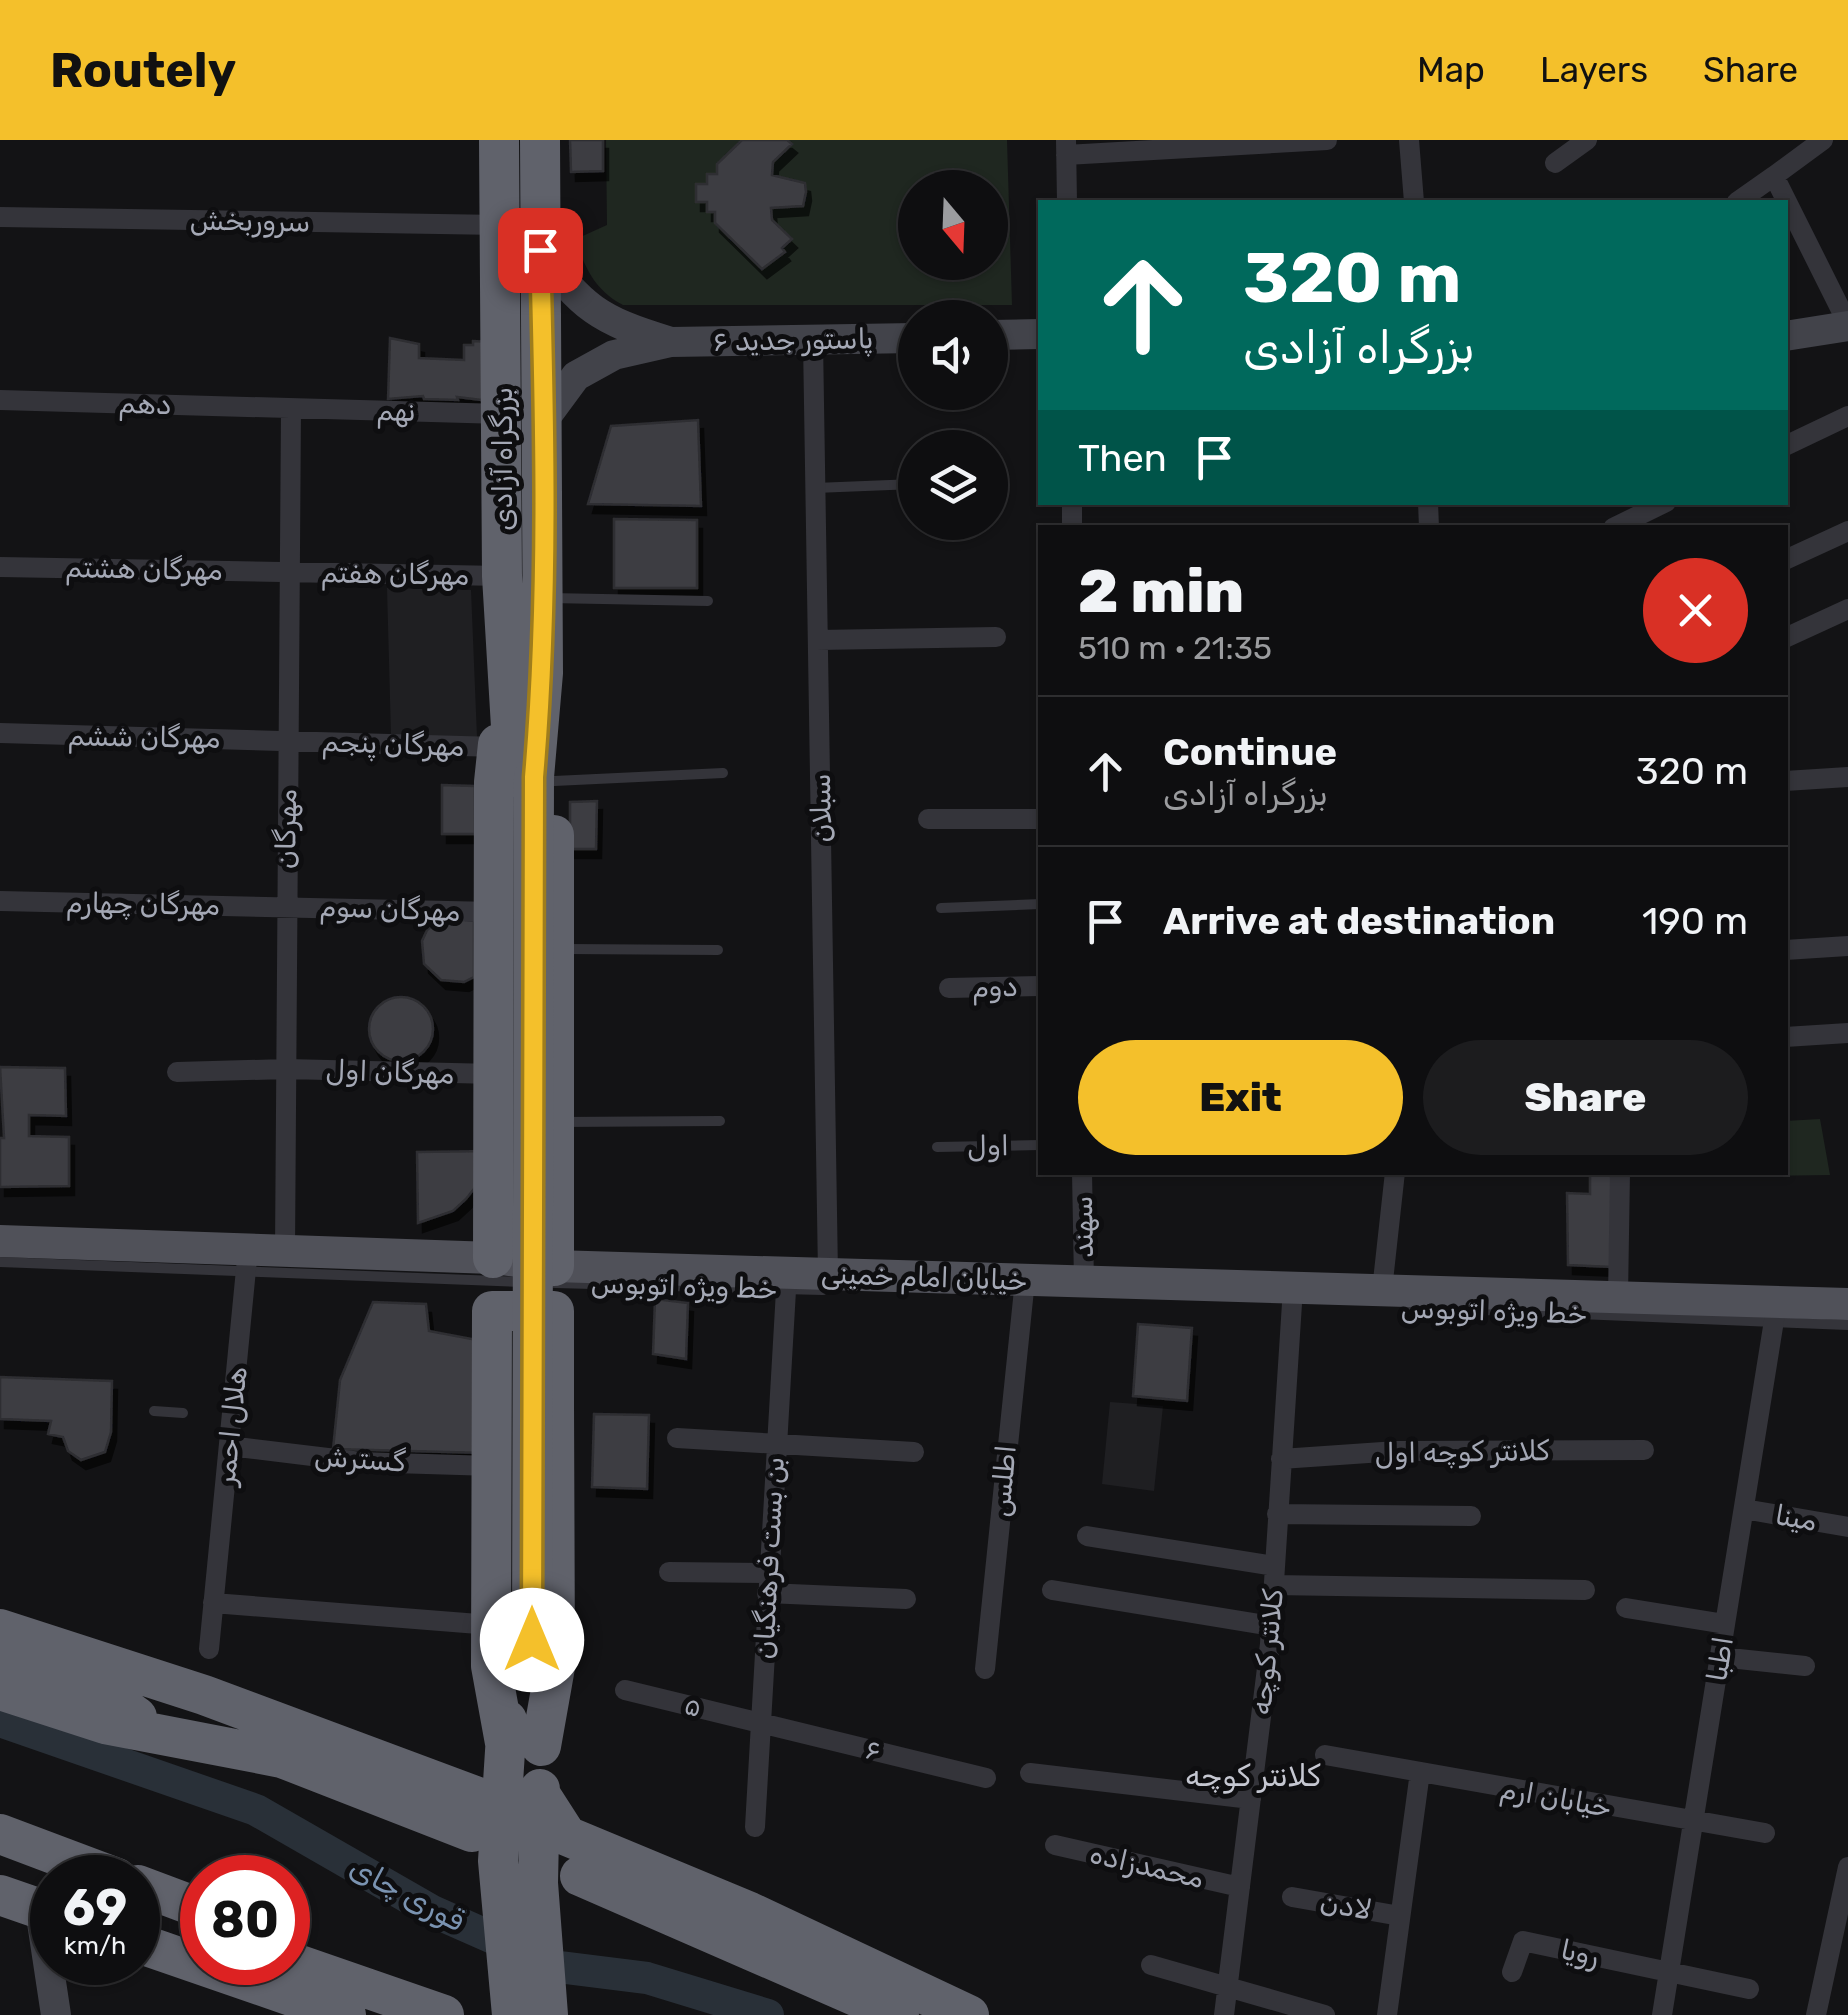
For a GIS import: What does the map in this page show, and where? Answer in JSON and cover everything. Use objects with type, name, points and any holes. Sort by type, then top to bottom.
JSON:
[{"type":"highway","name":"بزرگراه آزادی","points":[[499,140],[502,576],[524,674],[525,771]]},
{"type":"highway","name":"بزرگراه آزادی","points":[[524,674],[544,598],[540,140]]},
{"type":"highway","points":[[493,1258],[494,912],[525,771]]},
{"type":"highway","points":[[525,771],[554,948],[554,1266]]},
{"type":"highway","points":[[512,1634],[525,771]]},
{"type":"highway","points":[[494,1060],[504,1059],[520,1066],[542,1059],[554,1044]]},
{"type":"highway","points":[[512,2015],[491,1833],[523,1745],[554,1666],[554,1311],[492,1311],[492,1466],[523,1745],[540,1794],[567,1836],[750,1912],[970,2015]]},
{"type":"highway","points":[[492,1398],[501,1380],[533,1380],[546,1384],[554,1404]]},
{"type":"highway","points":[[0,1629],[204,1695],[491,1833]]},
{"type":"highway","points":[[0,1656],[108,1696],[156,1731]]},
{"type":"highway","points":[[0,1690],[105,1724],[282,1758],[491,1833]]},
{"type":"highway","points":[[540,1794],[538,1882],[548,2015]]},
{"type":"highway","points":[[0,1834],[56,1855]]},
{"type":"highway","points":[[0,1861],[30,1885]]},
{"type":"highway","points":[[580,1876],[899,2015]]},
{"type":"highway","points":[[0,1895],[30,1898]]},
{"type":"highway","points":[[160,1949],[344,1997],[444,2015]]},
{"type":"highway","points":[[310,1967],[344,1997]]},
{"type":"highway","points":[[310,1975],[344,1997]]},
{"type":"main road","name":"پاستور جدید ۶","points":[[540,250],[573,296],[614,324],[670,342]]},
{"type":"main road","points":[[1788,316],[1841,325]]},
{"type":"main road","points":[[1788,335],[1841,325]]},
{"type":"main road","points":[[1008,335],[1038,334]]},
{"type":"main road","name":"پاستور جدید ۶","points":[[545,418],[576,376],[614,354],[670,342],[898,339]]},
{"type":"main road","name":"خیابان امام خمینی","points":[[0,1241],[246,1262],[285,1250],[493,1258],[554,1266],[785,1281],[1292,1299],[1618,1298],[1776,1312],[1848,1304]]},
{"type":"main road","points":[[54,1985],[56,2015]]},
{"type":"street","points":[[1067,200],[1066,148],[1326,140]]},
{"type":"street","points":[[1409,140],[1414,200]]},
{"type":"street","points":[[1556,163],[1587,140]]},
{"type":"street","points":[[1739,200],[1823,140]]},
{"type":"street","points":[[1774,176],[1785,200]]},
{"type":"street","points":[[1788,207],[1841,325]]},
{"type":"street","name":"سروربخش","points":[[0,217],[500,225]]},
{"type":"street","name":"سبلان","points":[[813,342],[835,1282]]},
{"type":"street","name":"دهم","points":[[0,400],[291,409]]},
{"type":"street","name":"نهم","points":[[291,409],[502,414]]},
{"type":"street","name":"مهرگان","points":[[285,1250],[291,409]]},
{"type":"street","points":[[1788,445],[1848,416]]},
{"type":"street","points":[[1619,525],[1660,505]]},
{"type":"street","points":[[1788,559],[1848,531]]},
{"type":"street","name":"مهرگان هشتم","points":[[0,567],[288,572]]},
{"type":"street","name":"مهرگان هفتم","points":[[288,572],[502,576]]},
{"type":"street","points":[[1788,637],[1848,609]]},
{"type":"street","points":[[818,640],[996,637]]},
{"type":"street","name":"مهرگان ششم","points":[[0,733],[287,740]]},
{"type":"street","name":"مهرگان پنجم","points":[[287,740],[525,771]]},
{"type":"street","points":[[1788,781],[1848,776]]},
{"type":"street","points":[[928,820],[1038,818]]},
{"type":"street","name":"مهرگان چهارم","points":[[0,901],[285,906]]},
{"type":"street","name":"مهرگان سوم","points":[[285,906],[494,912]]},
{"type":"street","points":[[1788,950],[1848,946]]},
{"type":"street","name":"دوم","points":[[949,988],[1038,986]]},
{"type":"street","points":[[1788,1037],[1848,1033]]},
{"type":"street","name":"مهرگان اول","points":[[177,1072],[494,1060]]},
{"type":"street","name":"سهند","points":[[1082,1175],[1082,1289]]},
{"type":"street","points":[[1385,1298],[1395,1175]]},
{"type":"street","points":[[1618,1298],[1620,1175]]},
{"type":"street","name":"هلال احمر","points":[[209,1649],[229,1446],[227,1416],[246,1262]]},
{"type":"street","name":"بن بست فرهنگیان","points":[[755,1827],[785,1281]]},
{"type":"street","name":"اطلس","points":[[985,1669],[1023,1287]]},
{"type":"street","name":"کلانتر کوچه","points":[[1224,2015],[1271,1626],[1292,1299]]},
{"type":"street","name":"اطبا","points":[[1662,2015],[1776,1312]]},
{"type":"street","points":[[677,1438],[914,1452]]},
{"type":"street","name":"گسترش","points":[[229,1446],[361,1462],[492,1466]]},
{"type":"street","name":"کلانتر کوچه اول","points":[[1281,1458],[1397,1451],[1644,1450]]},
{"type":"street","name":"مینا","points":[[1744,1509],[1848,1527]]},
{"type":"street","points":[[1278,1514],[1471,1516]]},
{"type":"street","points":[[1087,1536],[1274,1576],[1585,1590]]},
{"type":"street","points":[[670,1572],[906,1598]]},
{"type":"street","points":[[1052,1590],[1271,1626]]},
{"type":"street","points":[[213,1603],[512,1634]]},
{"type":"street","points":[[1626,1608],[1725,1624]]},
{"type":"street","points":[[1720,1657],[1805,1666]]},
{"type":"street","name":"۵","points":[[625,1690],[760,1723]]},
{"type":"street","name":"۶","points":[[760,1723],[986,1778]]},
{"type":"street","name":"خیابان ارم","points":[[1325,1755],[1693,1823],[1765,1832]]},
{"type":"street","points":[[1387,2015],[1420,1772]]},
{"type":"street","points":[[1030,1773],[1250,1799]]},
{"type":"street","name":"محمدزاده","points":[[1055,1845],[1240,1887]]},
{"type":"street","points":[[1816,2015],[1848,1867]]},
{"type":"street","name":"لادن","points":[[1292,1896],[1400,1916]]},
{"type":"street","name":"رویا","points":[[1512,1972],[1523,1941],[1669,1972]]},
{"type":"street","points":[[1151,1965],[1228,1984],[1325,2015]]},
{"type":"street","points":[[1669,1972],[1749,1989]]},
{"type":"lane","points":[[816,488],[898,485]]},
{"type":"lane","points":[[544,598],[708,601]]},
{"type":"lane","points":[[525,771],[723,773]]},
{"type":"lane","points":[[941,908],[1038,904]]},
{"type":"lane","points":[[554,948],[718,950]]},
{"type":"lane","points":[[554,1122],[720,1120]]},
{"type":"lane","name":"اول","points":[[937,1148],[1038,1145]]},
{"type":"lane","name":"خط ویژه اتوبوس","points":[[0,1262],[246,1262],[785,1281]]},
{"type":"lane","points":[[982,1292],[1023,1287]]},
{"type":"lane","name":"خط ویژه اتوبوس","points":[[1385,1298],[1776,1312],[1848,1324]]},
{"type":"lane","points":[[154,1411],[183,1413]]},
{"type":"shaded area","points":[[606,140],[1007,140],[1008,170],[898,170],[898,280],[1008,280],[1008,173],[1012,305],[1008,305],[1008,300],[898,300],[898,305],[623,305],[592,278],[576,239],[607,225]]},
{"type":"shaded area","points":[[387,588],[471,590],[477,737],[391,735]]},
{"type":"shaded area","points":[[1820,1119],[1830,1175],[1757,1176],[1788,1175],[1788,1121]]},
{"type":"shaded area","points":[[1110,1402],[1163,1406],[1154,1491],[1102,1484]]},
{"type":"building","points":[[570,140],[603,140],[603,171],[571,172]]},
{"type":"building","points":[[742,140],[787,140],[792,144],[773,162],[772,175],[805,183],[803,206],[771,208],[772,220],[792,239],[782,248],[785,252],[762,269],[715,223],[715,212],[707,212],[707,202],[696,202],[696,184],[707,184],[707,174],[717,174],[717,164]]},
{"type":"building","points":[[390,338],[419,344],[419,358],[464,360],[464,345],[473,345],[473,341],[493,342],[490,401],[423,396],[388,399]]},
{"type":"building","points":[[698,420],[701,506],[588,504],[611,426]]},
{"type":"building","points":[[614,519],[697,520],[697,588],[614,588]]},
{"type":"building","points":[[442,785],[475,786],[475,834],[442,834]]},
{"type":"building","points":[[597,801],[596,849],[570,849],[570,802]]},
{"type":"building","points":[[443,917],[474,921],[474,977],[464,982],[441,980],[424,964],[422,941],[427,930]]},
{"type":"building","points":[[401,997],[424,1006],[433,1029],[424,1052],[401,1061],[378,1052],[369,1029],[378,1006]]},
{"type":"building","points":[[0,1067],[65,1068],[66,1116],[29,1115],[29,1136],[69,1137],[69,1186],[0,1187],[0,1138],[4,1138]]},
{"type":"building","points":[[488,1151],[477,1185],[466,1199],[453,1211],[418,1223],[417,1152]]},
{"type":"building","points":[[1590,1175],[1614,1176],[1611,1267],[1568,1265],[1567,1193],[1590,1194]]},
{"type":"building","points":[[655,1299],[688,1303],[686,1359],[653,1354]]},
{"type":"building","points":[[373,1302],[426,1304],[429,1331],[488,1342],[485,1453],[333,1449],[340,1380]]},
{"type":"building","points":[[1138,1324],[1192,1328],[1187,1401],[1133,1396]]},
{"type":"building","points":[[0,1377],[112,1381],[111,1432],[105,1452],[81,1460],[68,1451],[63,1437],[48,1434],[51,1421],[0,1419]]},
{"type":"building","points":[[594,1414],[649,1415],[647,1489],[592,1487]]},
{"type":"waterway","name":"قوری چای","points":[[0,1721],[256,1810],[432,1911],[559,1967],[647,1978],[768,2015]]},
{"type":"district","name":"کلانتر کوچه","points":[[1253,1776]]},
{"type":"route","points":[[532,1640],[534,777],[543,674],[545,418],[540,250]]}]
